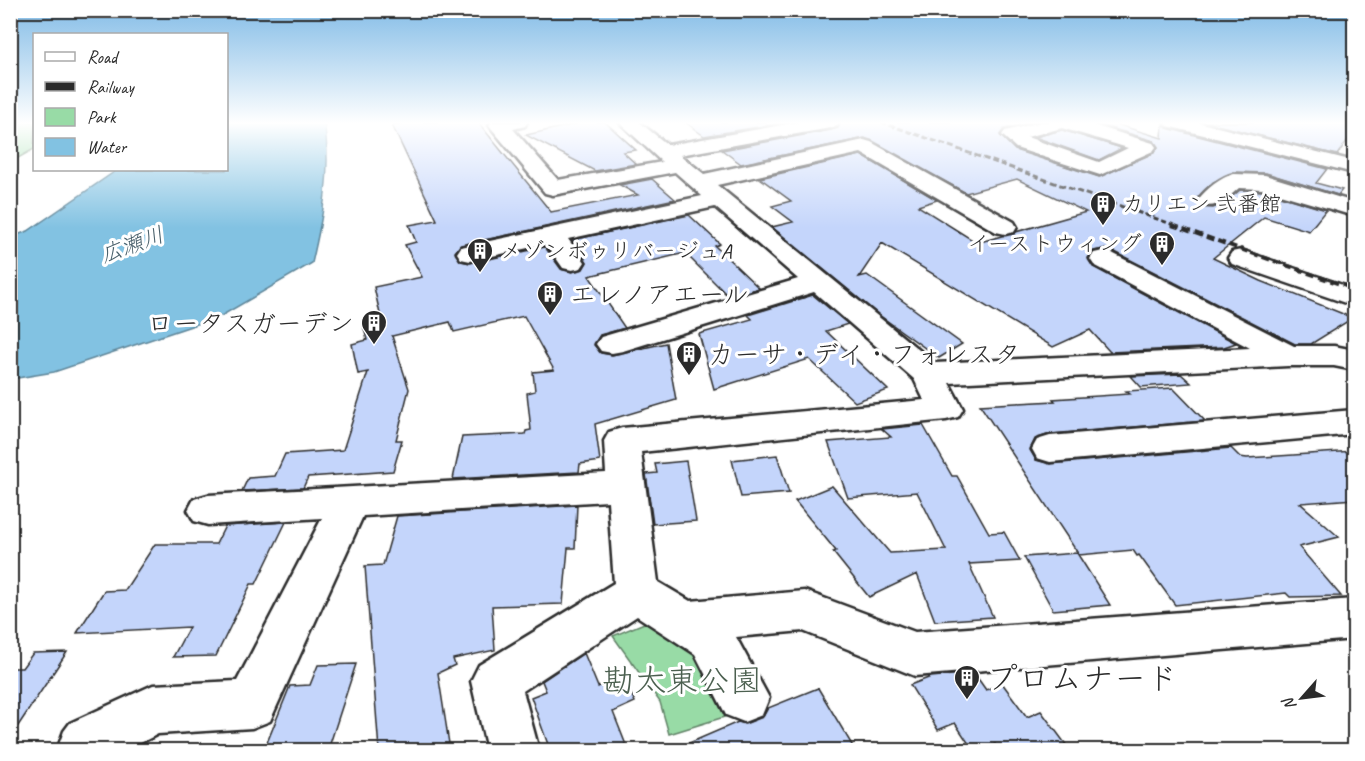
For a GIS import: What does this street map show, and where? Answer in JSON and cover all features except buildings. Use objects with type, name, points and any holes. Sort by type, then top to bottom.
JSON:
[{"type":"main road","points":[[527,158],[554,188],[690,174],[792,158]]},
{"type":"main road","points":[[637,591],[622,441],[946,410],[928,374],[670,158]]},
{"type":"main road","points":[[470,253],[552,235],[690,174],[734,158]]},
{"type":"main road","points":[[884,158],[1005,226]]},
{"type":"main road","points":[[1065,158],[1100,169],[1124,158]]},
{"type":"main road","points":[[1316,158],[1354,167]]},
{"type":"main road","points":[[1187,193],[1220,203],[1234,181],[1265,182],[1354,209]]},
{"type":"main road","points":[[552,235],[572,262]]},
{"type":"main road","points":[[1241,258],[1354,298]]},
{"type":"main road","points":[[1103,259],[1288,356]]},
{"type":"main road","points":[[612,344],[818,282]]},
{"type":"main road","points":[[928,374],[1288,356],[1334,356],[1354,360]]},
{"type":"main road","points":[[1050,449],[1354,422]]},
{"type":"main road","points":[[208,510],[626,486]]},
{"type":"main road","points":[[83,750],[89,742],[153,710],[252,704],[350,502]]},
{"type":"main road","points":[[637,591],[712,639],[744,698]]},
{"type":"main road","points":[[513,750],[496,681],[637,591]]},
{"type":"main road","points":[[685,622],[805,611],[915,654],[1354,619]]},
{"type":"green space","name":"勘太東公園","points":[[661,616],[708,661],[734,714],[669,734],[660,702],[613,636]]},
{"type":"water","name":"広瀬川","points":[[228,158],[327,158],[325,193],[312,263],[221,316],[54,372],[11,379],[11,237],[28,231],[116,171],[228,171]]},
{"type":"railway","points":[[982,158],[1177,226]]},
{"type":"railway","points":[[1172,225],[1354,289]]},
{"type":"place","name":"カリエン 弐番館","points":[[1103,227]]},
{"type":"place","name":"イーストウィング","points":[[1162,267]]},
{"type":"place","name":"メゾンボゥリバージュA","points":[[480,274]]},
{"type":"place","name":"エレノアエール","points":[[550,317]]},
{"type":"place","name":"ロータスガーデン","points":[[374,346]]},
{"type":"place","name":"カーサ・デイ・フォレスタ","points":[[689,377]]},
{"type":"place","name":"プロムナード","points":[[967,701]]}]
